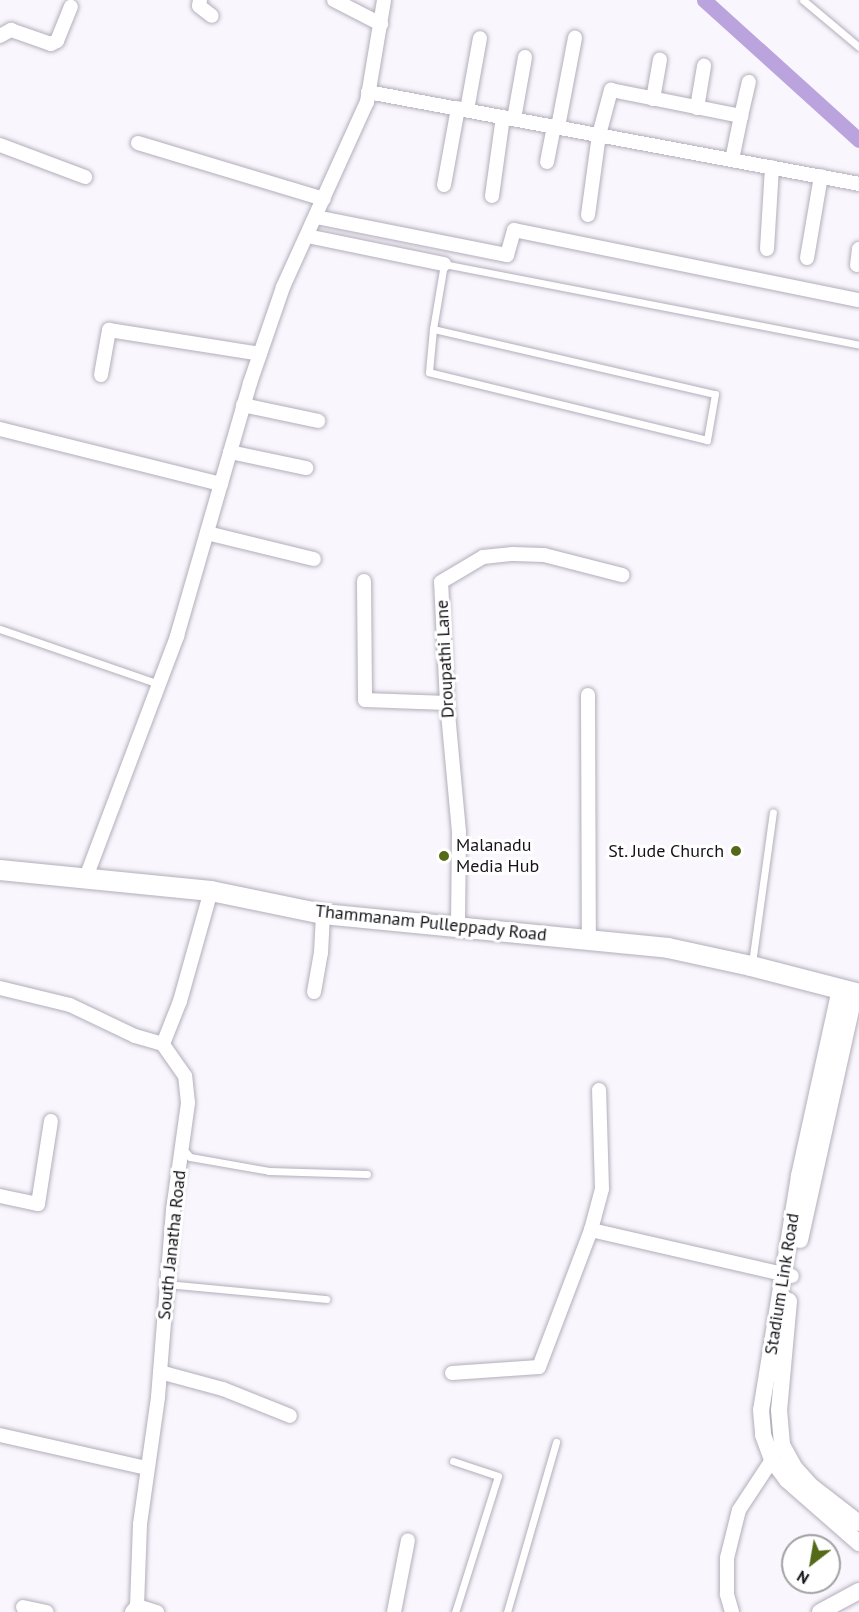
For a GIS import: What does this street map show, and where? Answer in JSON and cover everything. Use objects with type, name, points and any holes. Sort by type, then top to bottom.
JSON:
[{"type":"main road","name":"Thammanam Pulleppady Road","points":[[0,870],[211,891],[323,914],[668,948],[852,992]]},
{"type":"street","points":[[200,0],[199,6],[212,16]]},
{"type":"street","points":[[334,0],[381,24]]},
{"type":"street","points":[[85,880],[177,636],[243,405],[283,287],[366,102],[384,0]]},
{"type":"street","points":[[0,36],[11,30],[51,44],[57,41],[70,7]]},
{"type":"street","points":[[444,185],[480,38]]},
{"type":"street","points":[[547,162],[575,38]]},
{"type":"street","points":[[492,196],[508,118],[525,57]]},
{"type":"street","points":[[653,99],[660,60]]},
{"type":"street","points":[[697,108],[704,66]]},
{"type":"street","points":[[732,160],[749,82]]},
{"type":"street","points":[[588,215],[599,135],[611,90],[741,116]]},
{"type":"street","points":[[368,92],[859,184]]},
{"type":"street","points":[[138,142],[324,199]]},
{"type":"street","points":[[0,145],[85,177]]},
{"type":"street","points":[[766,249],[772,167]]},
{"type":"street","points":[[807,258],[821,176]]},
{"type":"street","points":[[316,217],[507,255],[514,230],[859,300]]},
{"type":"street","points":[[307,236],[444,264]]},
{"type":"street","points":[[857,266],[859,249]]},
{"type":"street","points":[[102,375],[109,330],[260,354]]},
{"type":"street","points":[[243,405],[318,421]]},
{"type":"street","points":[[0,429],[221,484]]},
{"type":"street","points":[[230,452],[306,468]]},
{"type":"street","points":[[207,533],[314,559]]},
{"type":"street","name":"Droupathi Lane","points":[[458,926],[459,832],[447,703],[441,582],[483,557],[513,555],[544,555],[622,575]]},
{"type":"street","points":[[364,581],[365,700],[447,703]]},
{"type":"street","points":[[588,695],[589,940]]},
{"type":"street","points":[[0,988],[70,1005],[135,1036],[163,1044],[180,1001],[211,891]]},
{"type":"street","points":[[314,992],[321,954],[323,914]]},
{"type":"street","name":"Stadium Link Road","points":[[852,992],[799,1176],[788,1275],[779,1410],[782,1445],[794,1467],[810,1485],[859,1523]]},
{"type":"street","name":"South Janatha Road","points":[[135,1609],[140,1524],[160,1372],[173,1210],[188,1103],[185,1076],[163,1044]]},
{"type":"street","points":[[452,1373],[539,1367],[591,1230],[602,1189],[599,1090]]},
{"type":"street","points":[[0,1196],[38,1204],[51,1121]]},
{"type":"street","points":[[591,1230],[788,1275]]},
{"type":"street","name":"Stadium Link Road","points":[[788,1275],[761,1410],[763,1435],[772,1460],[787,1480],[859,1543]]},
{"type":"street","points":[[160,1372],[223,1389],[290,1416]]},
{"type":"street","points":[[0,1435],[146,1468]]},
{"type":"street","points":[[732,1612],[726,1594],[727,1558],[739,1510],[772,1460]]},
{"type":"street","points":[[394,1612],[408,1540]]},
{"type":"street","points":[[820,1612],[859,1591]]},
{"type":"street","points":[[23,1607],[46,1612]]},
{"type":"street","points":[[135,1609],[157,1612]]},
{"type":"lane","points":[[803,0],[859,47]]},
{"type":"lane","points":[[433,329],[715,394],[707,440],[429,372],[433,329],[444,264],[859,345]]},
{"type":"lane","points":[[0,629],[159,684]]},
{"type":"lane","points":[[751,966],[773,812]]},
{"type":"lane","points":[[182,1148],[190,1157],[269,1171],[367,1174]]},
{"type":"lane","points":[[167,1284],[326,1299]]},
{"type":"lane","points":[[507,1612],[556,1442]]},
{"type":"lane","points":[[453,1461],[498,1476],[455,1612]]},
{"type":"waterway","points":[[704,0],[859,140]]},
{"type":"place","name":"St. Jude Church","points":[[736,851]]},
{"type":"place","name":"Malanadu Media Hub","points":[[444,856]]}]
